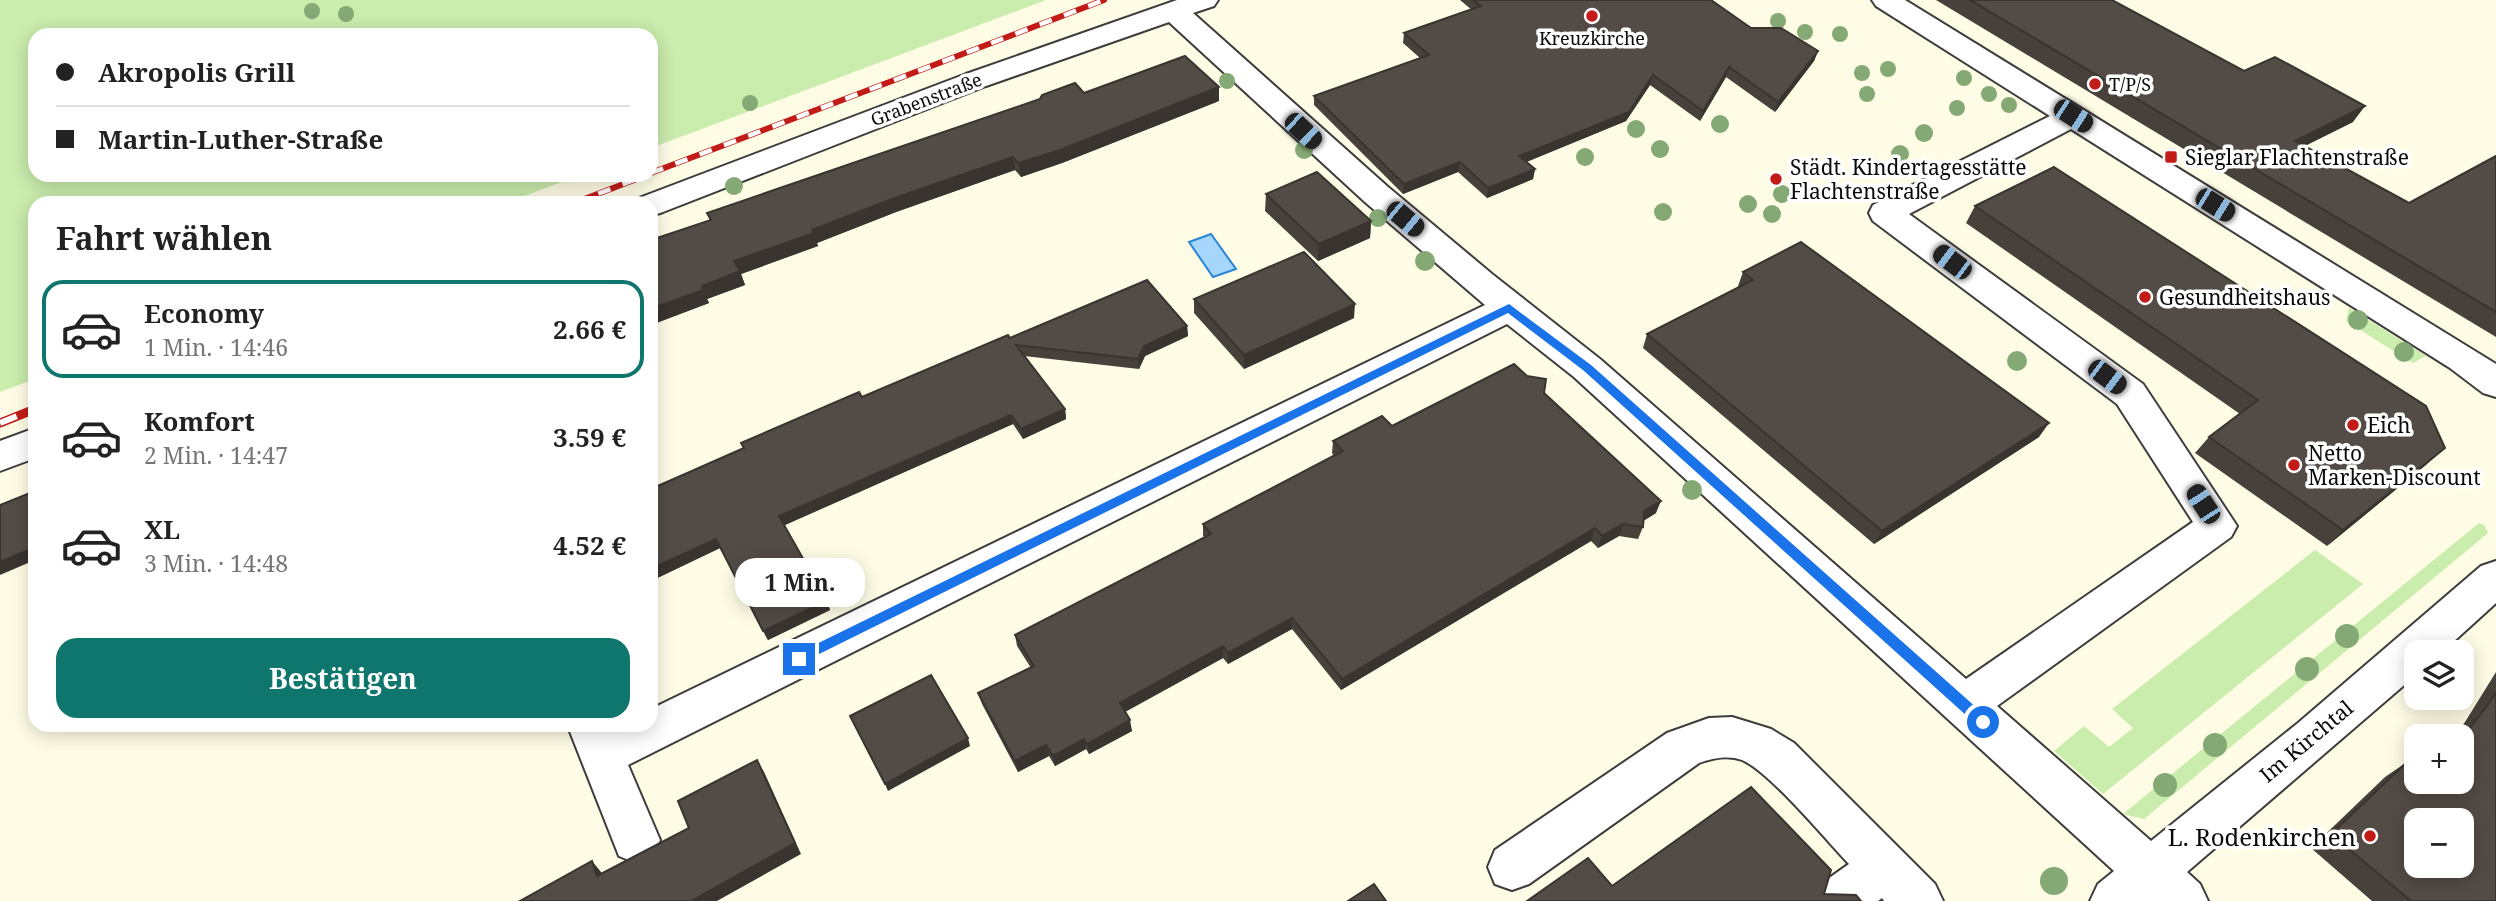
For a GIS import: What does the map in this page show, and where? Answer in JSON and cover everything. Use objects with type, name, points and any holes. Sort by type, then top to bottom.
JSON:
[{"type":"street","points":[[1886,0],[2452,352],[2496,383]]},
{"type":"street","points":[[1189,6],[1322,148],[1509,308],[1587,368],[1809,564],[1964,705],[2149,891]]},
{"type":"street","name":"Grabenstraße","points":[[658,202],[976,80],[1189,6]]},
{"type":"street","points":[[1964,705],[2217,526],[2130,394],[1885,213],[2073,116]]},
{"type":"street","points":[[658,710],[1509,308]]},
{"type":"street","points":[[0,456],[28,446]]},
{"type":"street","name":"Im Kirchtal","points":[[2149,891],[2314,737],[2496,578]]},
{"type":"street","points":[[612,732],[595,740],[636,840]]},
{"type":"street","points":[[1511,867],[1683,748],[1707,737],[1734,737],[1759,744],[1778,758],[1918,901]]},
{"type":"street","points":[[1842,898],[1884,867]]},
{"type":"green space","points":[[0,0],[1046,0],[658,145],[658,28],[28,28],[28,182],[562,182],[524,196],[28,196],[28,382],[0,392]]},
{"type":"green space","points":[[2349,308],[2426,356],[2413,363],[2346,321]]},
{"type":"green space","points":[[2479,523],[2484,525],[2488,533],[2144,819],[2123,814]]},
{"type":"green space","points":[[2315,550],[2363,584],[2103,794],[2054,751],[2084,726],[2109,747],[2133,728],[2112,709]]},
{"type":"water","points":[[1211,234],[1236,269],[1213,277],[1189,242]]},
{"type":"building","points":[[1473,0],[1711,0],[1751,28],[1781,28],[1818,51],[1778,102],[1729,67],[1703,111],[1653,75],[1629,112],[1519,156],[1535,169],[1488,188],[1460,162],[1404,184],[1314,96],[1429,55],[1404,33],[1481,6]]},
{"type":"building","points":[[1970,0],[2112,0],[2244,71],[2275,57],[2365,106],[2295,141],[2409,203],[2496,156],[2496,312]]},
{"type":"building","points":[[1185,56],[1219,87],[1060,150],[1018,163],[1013,157],[812,230],[814,233],[734,261],[740,271],[702,286],[703,290],[658,306],[658,238],[711,220],[707,213],[1040,99],[1042,95],[1075,83],[1084,93]]},
{"type":"building","points":[[2054,167],[2426,406],[2445,448],[2343,530],[2209,437],[2258,400],[1975,206]]},
{"type":"building","points":[[1317,172],[1371,221],[1319,244],[1266,194]]},
{"type":"building","points":[[1801,242],[2049,423],[1882,531],[1647,334],[1753,280],[1743,272]]},
{"type":"building","points":[[1304,252],[1355,304],[1244,355],[1194,299]]},
{"type":"building","points":[[1147,280],[1187,326],[1144,346],[1138,359],[1016,345],[1065,409],[1021,429],[1011,415],[779,516],[827,601],[763,631],[716,539],[658,566],[658,486],[744,448],[741,443],[859,392],[862,397],[1008,335],[1010,338]]},
{"type":"building","points":[[1514,364],[1527,376],[1546,379],[1544,393],[1661,501],[1644,511],[1643,527],[1623,524],[1602,536],[1595,528],[1342,679],[1292,618],[1228,653],[1223,646],[1120,703],[1130,720],[1087,744],[1084,739],[1053,756],[1046,745],[1015,761],[978,693],[1034,666],[1015,635],[1211,534],[1203,524],[1343,451],[1333,441],[1382,416],[1392,426]]},
{"type":"building","points":[[28,494],[28,550],[0,562],[0,505]]},
{"type":"building","points":[[931,675],[968,738],[885,784],[850,716]]},
{"type":"building","name":"L. Rodenkirchen","points":[[2496,692],[2496,901],[2411,901],[2331,834],[2404,765],[2404,794],[2474,794],[2473,724]]},
{"type":"building","points":[[757,760],[795,843],[691,901],[520,901],[592,861],[597,876],[689,828],[678,801]]},
{"type":"building","points":[[1751,787],[1831,870],[1824,894],[1856,895],[1861,901],[1527,901],[1588,858],[1612,886]]},
{"type":"building","points":[[1374,884],[1386,901],[1348,901]]},
{"type":"railway","points":[[658,170],[1104,0]]},
{"type":"railway","points":[[592,196],[629,182]]},
{"type":"railway","points":[[0,423],[28,412]]},
{"type":"place","name":"Kreuzkirche","points":[[1592,16]]},
{"type":"place","name":"T/P/S","points":[[2095,84]]},
{"type":"place","name":"Sieglar Flachtenstraße","points":[[2171,157]]},
{"type":"place","name":"Städt. Kindertagesstätte Flachtenstraße","points":[[1776,179]]},
{"type":"place","name":"Gesundheitshaus","points":[[2145,297]]},
{"type":"place","name":"Eich","points":[[2353,425]]},
{"type":"place","name":"Netto Marken-Discount","points":[[2294,465]]},
{"type":"place","name":"L. Rodenkirchen","points":[[2370,836]]},
{"type":"route","points":[[799,659],[1509,308],[1587,368],[1983,722]]}]
